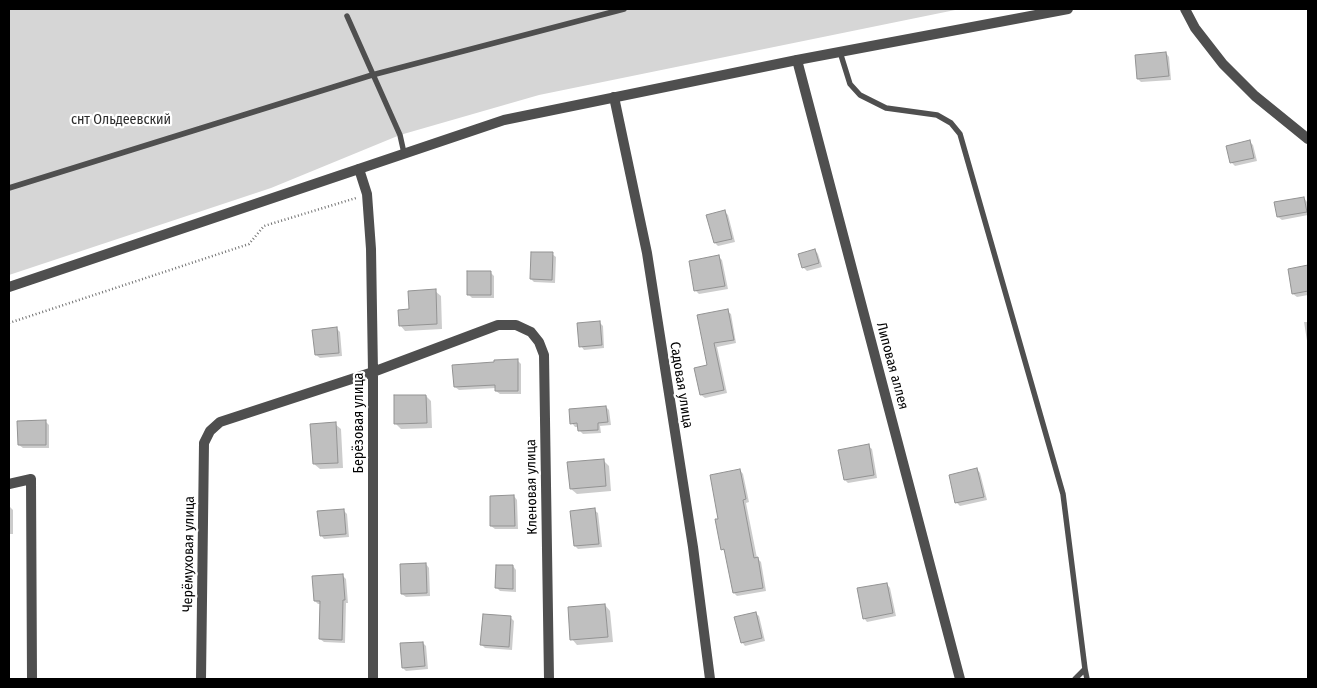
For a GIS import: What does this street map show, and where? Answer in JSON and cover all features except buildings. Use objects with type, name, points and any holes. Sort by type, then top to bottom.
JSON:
[{"type":"street","points":[[9,287],[504,120],[797,60],[1068,9]]},
{"type":"street","points":[[1185,9],[1195,28],[1223,64],[1254,96],[1308,139]]},
{"type":"street","name":"Липовая аллея","points":[[797,60],[960,679]]},
{"type":"street","name":"Садовая улица","points":[[614,97],[647,253],[693,548],[710,679]]},
{"type":"street","name":"Берёзовая улица","points":[[359,168],[367,194],[370,249],[373,372],[373,679]]},
{"type":"street","name":"Кленовая улица","points":[[373,372],[498,325],[516,325],[531,332],[539,342],[544,355],[550,679]]},
{"type":"street","name":"Черёмуховая улица","points":[[201,679],[204,443],[210,431],[220,422],[373,372]]},
{"type":"street","points":[[9,484],[31,479],[32,679]]},
{"type":"lane","points":[[9,188],[372,76],[624,9]]},
{"type":"lane","points":[[347,16],[372,76],[400,135],[404,153]]},
{"type":"lane","points":[[840,52],[850,84],[860,95],[886,108],[937,114],[951,123],[960,134],[1063,494],[1087,679]]},
{"type":"lane","points":[[1075,679],[1085,669]]},
{"type":"path","points":[[9,323],[249,244],[264,226],[367,194]]},
{"type":"green space","name":"снт Ольдеевский","points":[[9,9],[960,9],[539,95],[400,135],[271,188],[9,275]]}]
